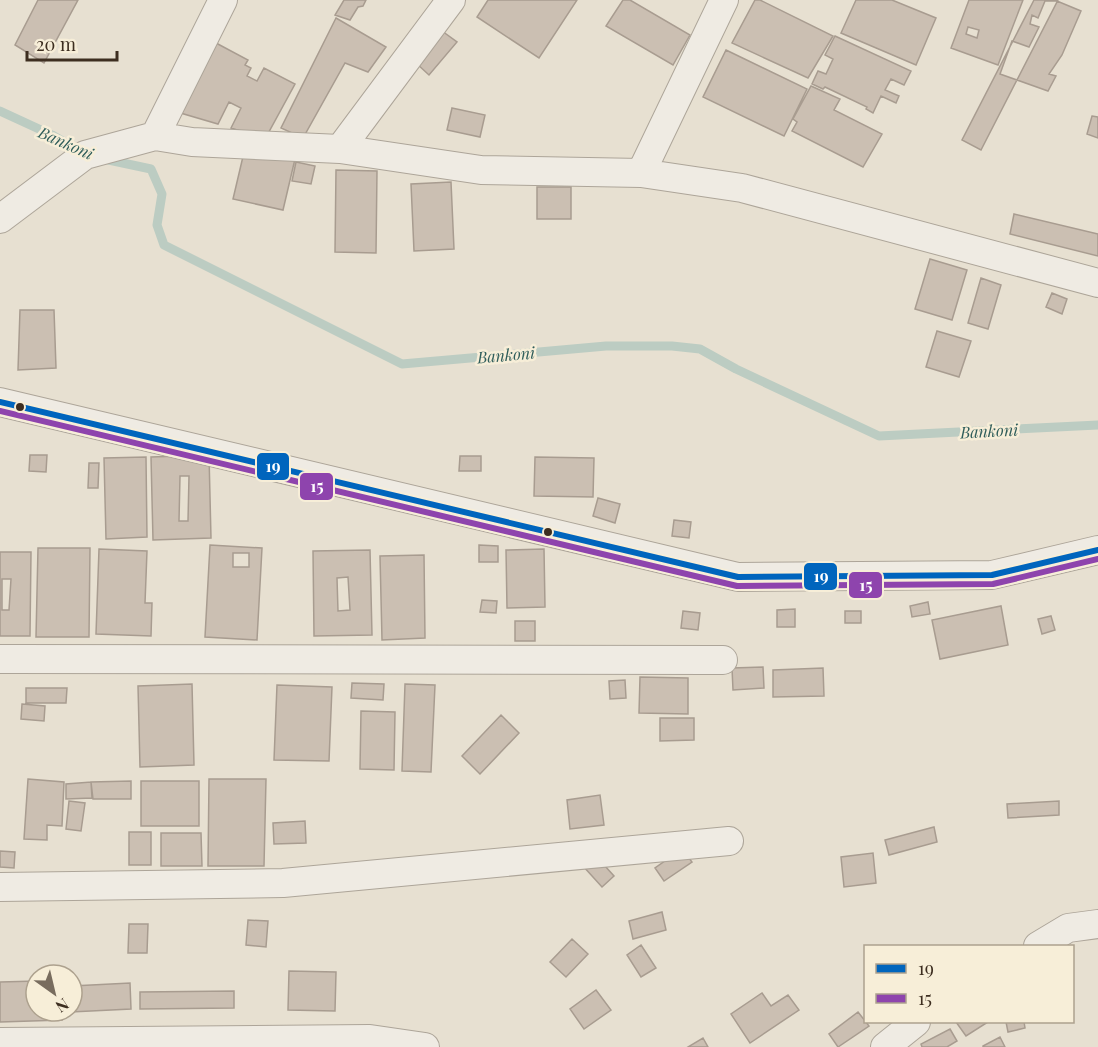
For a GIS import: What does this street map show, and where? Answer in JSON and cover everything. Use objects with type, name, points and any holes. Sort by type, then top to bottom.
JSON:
[{"type":"street","points":[[155,136],[223,0]]},
{"type":"street","points":[[340,149],[451,0]]},
{"type":"street","points":[[641,173],[724,0]]},
{"type":"street","points":[[0,219],[85,155],[155,136],[192,142],[340,149],[481,170],[641,173],[742,188],[1098,283]]},
{"type":"street","points":[[0,402],[738,577],[992,575],[1098,550]]},
{"type":"street","points":[[0,659],[723,660]]},
{"type":"street","points":[[0,887],[283,883],[729,842]]},
{"type":"street","points":[[1040,945],[1068,928],[1098,924]]},
{"type":"street","points":[[885,1047],[915,1023]]},
{"type":"street","points":[[0,1042],[367,1043],[425,1047]]},
{"type":"building","points":[[38,0],[78,0],[44,63],[15,45]]},
{"type":"building","points":[[344,0],[366,0],[363,6],[358,7],[350,20],[335,15]]},
{"type":"building","points":[[488,0],[577,0],[539,58],[477,17]]},
{"type":"building","points":[[623,0],[630,0],[690,35],[673,65],[606,26]]},
{"type":"building","points":[[755,0],[760,0],[833,36],[808,78],[732,43]]},
{"type":"building","points":[[856,0],[892,0],[936,18],[916,65],[841,33]]},
{"type":"building","points":[[969,0],[1023,0],[998,65],[951,48]],"holes":[[[968,27],[979,30],[977,38],[966,34]]]},
{"type":"building","points":[[1034,0],[1058,0],[981,150],[962,140]]},
{"type":"building","points":[[1045,1],[1057,1],[1081,11],[1062,55],[1049,74],[1056,76],[1048,91],[1000,74],[1012,41],[1029,47],[1039,27],[1030,24],[1032,15],[1038,18]]},
{"type":"building","points":[[336,18],[386,47],[368,72],[345,63],[303,138],[281,128]]},
{"type":"building","points":[[442,31],[457,42],[429,75],[416,63]]},
{"type":"building","points":[[835,36],[911,71],[904,85],[891,79],[885,90],[899,96],[896,103],[881,96],[873,113],[866,109],[867,107],[825,87],[823,89],[812,84],[818,71],[826,74],[833,59],[825,55]]},
{"type":"building","points":[[216,43],[248,60],[245,65],[251,68],[247,76],[257,81],[264,68],[295,84],[265,139],[231,128],[241,108],[229,102],[218,124],[177,112]]},
{"type":"building","points":[[726,50],[807,89],[784,136],[703,97]]},
{"type":"building","points":[[811,86],[840,99],[834,110],[882,134],[863,167],[792,131],[797,122],[793,119]]},
{"type":"building","points":[[452,108],[485,115],[480,137],[447,130]]},
{"type":"building","points":[[1092,116],[1098,117],[1098,138],[1087,134]]},
{"type":"building","points":[[245,148],[295,159],[283,210],[233,199]]},
{"type":"building","points":[[296,162],[315,166],[311,184],[292,181]]},
{"type":"building","points":[[336,170],[377,171],[376,253],[335,252]]},
{"type":"building","points":[[451,182],[454,249],[414,251],[411,184]]},
{"type":"building","points":[[537,187],[571,187],[571,219],[537,219]]},
{"type":"building","points":[[1014,214],[1098,234],[1098,256],[1010,234]]},
{"type":"building","points":[[930,259],[967,270],[952,320],[915,309]]},
{"type":"building","points":[[981,278],[1001,285],[988,329],[968,323]]},
{"type":"building","points":[[1052,293],[1067,299],[1062,314],[1046,307]]},
{"type":"building","points":[[20,310],[54,310],[56,368],[18,370]]},
{"type":"building","points":[[937,331],[971,341],[959,377],[926,367]]},
{"type":"building","points":[[30,455],[47,455],[46,472],[29,471]]},
{"type":"building","points":[[209,455],[211,538],[153,540],[151,457]],"holes":[[[180,476],[189,476],[188,521],[179,521]]]},
{"type":"building","points":[[460,456],[481,456],[481,471],[459,471]]},
{"type":"building","points":[[146,457],[147,537],[106,539],[104,458]]},
{"type":"building","points":[[535,457],[594,458],[593,497],[534,496]]},
{"type":"building","points":[[89,463],[99,463],[98,488],[88,488]]},
{"type":"building","points":[[598,498],[620,504],[615,523],[593,516]]},
{"type":"building","points":[[674,520],[691,522],[689,538],[672,536]]},
{"type":"building","points":[[210,545],[262,548],[257,640],[205,637]],"holes":[[[233,553],[249,553],[249,567],[233,567]]]},
{"type":"building","points":[[479,545],[498,546],[498,562],[479,562]]},
{"type":"building","points":[[38,548],[90,548],[89,637],[36,637]]},
{"type":"building","points":[[99,549],[147,551],[145,603],[152,603],[151,636],[96,634]]},
{"type":"building","points":[[544,549],[545,607],[507,608],[506,550]]},
{"type":"building","points":[[370,550],[372,635],[314,636],[313,551]],"holes":[[[348,577],[350,610],[338,611],[337,578]]]},
{"type":"building","points":[[0,552],[31,552],[30,636],[0,636]],"holes":[[[2,579],[11,579],[9,610],[2,610]]]},
{"type":"building","points":[[424,555],[425,638],[382,640],[380,556]]},
{"type":"building","points":[[482,600],[497,601],[496,613],[480,612]]},
{"type":"building","points":[[928,602],[930,614],[912,617],[910,606]]},
{"type":"building","points":[[1001,606],[1008,645],[940,659],[932,620]]},
{"type":"building","points":[[795,609],[795,627],[777,627],[777,610]]},
{"type":"building","points":[[683,611],[700,613],[698,630],[681,628]]},
{"type":"building","points":[[845,611],[861,611],[861,623],[845,623]]},
{"type":"building","points":[[1051,616],[1055,630],[1042,634],[1038,619]]},
{"type":"building","points":[[515,621],[535,621],[535,641],[515,641]]},
{"type":"building","points":[[763,667],[764,688],[733,690],[732,668]]},
{"type":"building","points":[[823,668],[824,696],[773,697],[773,670]]},
{"type":"building","points":[[640,677],[688,678],[688,714],[639,713]]},
{"type":"building","points":[[625,680],[626,698],[610,699],[609,681]]},
{"type":"building","points":[[352,683],[384,684],[383,700],[351,698]]},
{"type":"building","points":[[192,684],[194,765],[140,767],[138,686]]},
{"type":"building","points":[[405,684],[435,685],[431,772],[402,771]]},
{"type":"building","points":[[277,685],[332,687],[329,761],[274,760]]},
{"type":"building","points":[[26,688],[67,688],[66,703],[26,703]]},
{"type":"building","points":[[22,704],[45,706],[44,721],[21,719]]},
{"type":"building","points":[[361,711],[395,712],[394,770],[360,769]]},
{"type":"building","points":[[501,715],[519,733],[480,774],[462,756]]},
{"type":"building","points":[[660,718],[694,718],[694,740],[660,741]]},
{"type":"building","points":[[28,779],[64,782],[62,826],[47,825],[47,840],[24,839]]},
{"type":"building","points":[[209,779],[266,779],[264,866],[208,866]]},
{"type":"building","points":[[131,781],[131,799],[93,799],[91,782]]},
{"type":"building","points":[[141,781],[199,781],[199,826],[141,826]]},
{"type":"building","points":[[91,782],[92,798],[66,799],[66,784]]},
{"type":"building","points":[[600,795],[604,825],[570,829],[567,800]]},
{"type":"building","points":[[69,801],[85,803],[81,831],[66,829]]},
{"type":"building","points":[[1059,801],[1059,815],[1008,818],[1007,804]]},
{"type":"building","points":[[305,821],[306,843],[274,844],[273,823]]},
{"type":"building","points":[[934,827],[937,842],[889,855],[885,840]]},
{"type":"building","points":[[129,832],[151,832],[151,865],[129,865]]},
{"type":"building","points":[[161,833],[201,833],[202,866],[161,866]]},
{"type":"building","points":[[682,849],[692,862],[664,881],[655,868]]},
{"type":"building","points":[[0,851],[15,852],[14,868],[0,867]]},
{"type":"building","points":[[873,853],[876,883],[844,887],[841,857]]},
{"type":"building","points":[[595,855],[614,876],[602,887],[583,866]]},
{"type":"building","points":[[662,912],[666,930],[633,939],[629,921]]},
{"type":"building","points":[[248,920],[268,921],[266,947],[246,945]]},
{"type":"building","points":[[129,924],[148,924],[147,953],[128,953]]},
{"type":"building","points":[[572,939],[588,954],[566,977],[550,962]]},
{"type":"building","points":[[641,945],[656,968],[641,977],[627,955]]},
{"type":"building","points":[[289,971],[336,972],[335,1011],[288,1010]]},
{"type":"building","points":[[24,981],[24,1021],[0,1022],[0,982]]},
{"type":"building","points":[[130,983],[131,1009],[84,1011],[84,985]]},
{"type":"building","points":[[596,990],[611,1010],[584,1029],[570,1009]]},
{"type":"building","points":[[234,991],[234,1008],[140,1009],[140,992]]},
{"type":"building","points":[[762,993],[771,1006],[788,995],[799,1010],[750,1043],[731,1014]]},
{"type":"building","points":[[858,1012],[864,1023],[869,1026],[838,1047],[829,1034]]},
{"type":"building","points":[[957,1023],[986,1023],[966,1036]]},
{"type":"building","points":[[1006,1023],[1024,1023],[1025,1028],[1008,1032]]},
{"type":"building","points":[[950,1029],[957,1041],[947,1047],[922,1047],[921,1044]]},
{"type":"building","points":[[1000,1037],[1005,1047],[983,1047],[983,1046]]},
{"type":"building","points":[[703,1038],[708,1047],[688,1047]]},
{"type":"waterway","name":"Bankoni","points":[[0,111],[52,135],[83,153]]},
{"type":"waterway","name":"Bankoni","points":[[104,159],[151,169],[162,194],[157,225],[164,245],[402,364],[606,346],[672,346],[700,349],[736,369],[879,436],[1098,425]]},
{"type":"transit line","name":"19","points":[[0,402],[738,577],[992,575],[1098,550]]},
{"type":"transit line","name":"15","points":[[0,411],[737,586],[993,584],[1098,559]]}]
